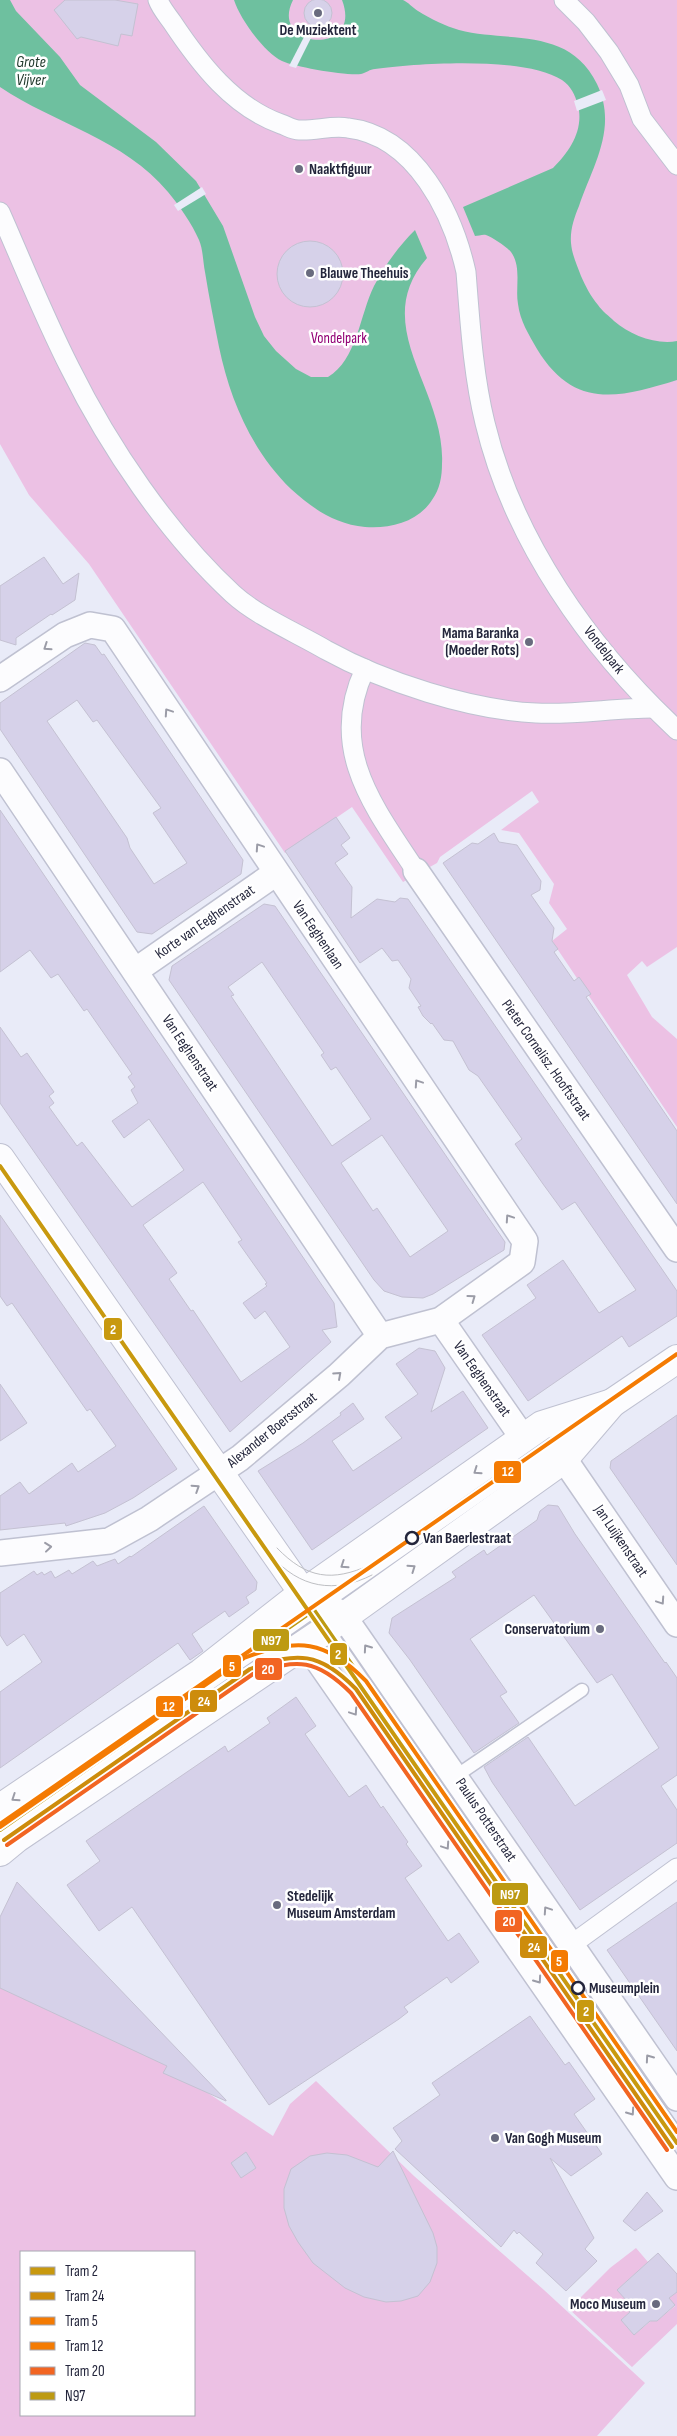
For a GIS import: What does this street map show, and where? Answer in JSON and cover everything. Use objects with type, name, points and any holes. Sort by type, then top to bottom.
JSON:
[{"type":"street","name":"Vondelpark","points":[[158,0],[187,46],[224,89],[261,117],[298,130],[331,127],[349,128],[370,133],[387,142],[411,162],[434,188],[449,218],[462,254],[483,414],[493,452],[520,522],[556,586],[599,644],[653,708],[677,730]]},
{"type":"street","points":[[564,0],[586,22],[609,52],[629,85],[642,119],[677,165]]},
{"type":"street","points":[[0,212],[66,360],[103,429],[178,535],[234,595],[266,616],[365,669],[411,687],[496,708],[536,713],[653,708]]},
{"type":"street","name":"Van Eeghenlaan","points":[[0,679],[65,635],[90,625],[113,629],[524,1241],[522,1262]]},
{"type":"street","points":[[365,669],[356,688],[351,713],[351,741],[355,768],[367,796],[416,871]]},
{"type":"street","name":"Van Eeghenstraat","points":[[0,771],[380,1336]]},
{"type":"street","name":"Pieter Cornelisz. Hooftstraat","points":[[416,871],[677,1249]]},
{"type":"street","name":"Korte van Eeghenstraat","points":[[135,971],[276,872]]},
{"type":"street","points":[[0,1158],[317,1616],[677,2177]]},
{"type":"street","name":"Alexander Boersstraat","points":[[0,1553],[109,1541],[148,1519],[240,1458],[339,1375],[380,1336],[441,1320],[522,1262]]},
{"type":"street","name":"Van Eeghenstraat","points":[[441,1320],[523,1438]]},
{"type":"street","points":[[0,1852],[317,1616],[564,1459],[612,1403],[677,1359]]},
{"type":"street","points":[[0,1808],[201,1673],[317,1616],[523,1438],[542,1425],[612,1403]]},
{"type":"street","name":"Jan Luijkenstraat","points":[[564,1459],[677,1624]]},
{"type":"street","name":"Paulus Potterstraat","points":[[317,1616],[456,1776],[677,2098]]},
{"type":"street","points":[[571,1945],[677,1868]]},
{"type":"lane","points":[[259,1649],[282,1643],[612,1403]]},
{"type":"lane","points":[[0,1830],[259,1649],[317,1616]]},
{"type":"lane","name":"Paulus Potterstraat","points":[[317,1616],[677,2135]]},
{"type":"lane","points":[[456,1776],[582,1690]]},
{"type":"green space","name":"Vondelpark","points":[[0,0],[677,0],[677,947],[647,967],[642,961],[627,975],[652,1017],[677,1039],[677,1127],[552,941],[567,929],[549,903],[554,884],[519,833],[501,830],[539,802],[532,791],[440,857],[437,863],[403,882],[352,807],[285,853],[89,564],[29,495],[0,444]]},
{"type":"green space","points":[[0,1932],[170,2068],[273,2136],[290,2104],[316,2081],[414,2176],[544,2290],[645,2383],[597,2436],[0,2436]]},
{"type":"green space","points":[[636,2248],[648,2262],[617,2290],[627,2301],[624,2304],[630,2312],[621,2320],[634,2335],[652,2320],[658,2320],[675,2306],[669,2298],[677,2292],[677,2324],[632,2367],[569,2309],[610,2268]]},
{"type":"water","name":"Grote Vijver","points":[[0,0],[10,0],[16,11],[60,57],[80,85],[156,142],[196,181],[223,226],[255,317],[264,336],[276,351],[296,369],[311,377],[328,377],[338,369],[352,348],[369,297],[378,278],[403,243],[415,230],[427,258],[411,283],[405,308],[407,333],[440,436],[442,464],[439,487],[432,500],[419,514],[403,522],[384,527],[365,527],[344,523],[316,509],[291,489],[277,474],[244,424],[229,386],[219,347],[201,247],[193,228],[168,192],[131,158],[0,87]]},
{"type":"water","points":[[234,0],[293,0],[289,16],[293,29],[303,37],[316,40],[330,38],[340,31],[345,18],[342,0],[403,0],[428,17],[459,30],[478,34],[536,40],[554,45],[571,53],[585,66],[597,84],[603,100],[605,116],[601,146],[573,224],[571,238],[574,256],[581,276],[595,302],[620,326],[644,338],[661,342],[677,341],[677,380],[617,394],[599,394],[582,390],[566,382],[551,369],[537,349],[523,322],[517,298],[518,278],[516,264],[511,252],[489,236],[475,236],[463,207],[553,168],[565,154],[574,140],[579,123],[579,114],[574,94],[565,82],[545,72],[497,64],[417,65],[373,69],[361,74],[333,72],[298,66],[275,57],[260,43],[247,25]]},
{"type":"pier","points":[[305,35],[311,38],[296,68],[289,66]]},
{"type":"pier","points":[[602,90],[606,100],[577,111],[574,101]]},
{"type":"pier","points":[[202,187],[206,194],[178,211],[174,205]]},
{"type":"building","name":"De Muziektent","points":[[318,-1],[328,3],[332,13],[328,23],[318,27],[308,23],[304,13],[308,3]]},
{"type":"building","points":[[65,0],[115,0],[138,4],[132,36],[121,34],[118,46],[81,37],[77,39],[54,10]]},
{"type":"building","name":"Blauwe Theehuis","points":[[310,241],[323,244],[333,251],[340,261],[343,274],[340,287],[333,297],[323,304],[310,307],[297,304],[287,297],[280,287],[277,274],[280,261],[287,251],[297,244]]},
{"type":"building","points":[[44,557],[63,584],[79,573],[75,600],[16,638],[16,645],[0,640],[0,586]]},
{"type":"building","points":[[85,643],[95,645],[102,655],[104,654],[243,860],[241,874],[152,934],[137,932],[0,729],[0,703]],"holes":[[[77,700],[93,722],[97,720],[161,808],[153,813],[187,863],[154,884],[130,848],[127,838],[47,721]]]},
{"type":"building","points":[[0,810],[334,1303],[337,1327],[322,1330],[331,1342],[230,1432],[0,1103],[0,1027],[21,1057],[27,1053],[54,1092],[49,1096],[54,1103],[49,1107],[77,1146],[82,1142],[132,1207],[184,1170],[149,1119],[124,1138],[112,1121],[138,1103],[131,1090],[135,1087],[128,1077],[132,1074],[87,1009],[84,1011],[58,974],[51,978],[30,950],[0,972]],"holes":[[[203,1182],[242,1240],[238,1242],[267,1283],[265,1284],[267,1286],[243,1303],[255,1319],[265,1311],[290,1347],[241,1382],[193,1310],[191,1311],[169,1279],[177,1273],[143,1225]]]},
{"type":"building","points":[[336,817],[350,838],[341,845],[348,854],[335,863],[352,887],[351,918],[377,899],[395,902],[400,898],[408,899],[677,1291],[677,1316],[629,1347],[622,1336],[528,1401],[482,1335],[536,1298],[527,1285],[563,1260],[599,1313],[636,1290],[575,1202],[562,1210],[543,1184],[515,1144],[522,1139],[478,1076],[469,1070],[453,1041],[444,1040],[432,1023],[423,1016],[418,1007],[421,1006],[409,988],[411,979],[398,960],[392,961],[382,948],[360,963],[285,851]]},
{"type":"building","points":[[494,833],[499,842],[517,845],[541,881],[540,890],[531,895],[554,928],[552,941],[558,949],[554,952],[574,981],[579,977],[591,994],[586,997],[677,1131],[677,1204],[443,863],[472,843],[478,844]]},
{"type":"building","points":[[264,904],[275,906],[505,1242],[504,1250],[433,1294],[423,1298],[402,1297],[384,1291],[374,1280],[169,980],[172,966]],"holes":[[[262,962],[324,1053],[321,1055],[331,1070],[336,1067],[371,1119],[332,1146],[231,996],[234,995],[228,987]],[[382,1135],[448,1231],[410,1257],[377,1208],[373,1211],[341,1163]]]},
{"type":"building","points":[[0,1215],[177,1469],[133,1498],[105,1513],[66,1526],[65,1523],[0,1530],[0,1496],[20,1482],[29,1494],[72,1463],[78,1472],[116,1446],[90,1409],[87,1411],[12,1303],[7,1306],[0,1296]]},
{"type":"building","points":[[419,1348],[435,1351],[445,1368],[431,1412],[463,1391],[488,1428],[312,1550],[258,1471],[303,1443],[341,1415],[340,1413],[353,1403],[364,1419],[332,1441],[353,1471],[402,1438],[385,1417],[418,1394],[396,1364]]},
{"type":"building","points":[[0,1384],[27,1423],[0,1441]]},
{"type":"building","points":[[677,1415],[677,1565],[610,1468],[611,1461]]},
{"type":"building","points":[[548,1505],[558,1506],[575,1534],[677,1678],[677,1775],[661,1786],[677,1810],[677,1843],[580,1910],[492,1782],[484,1767],[528,1737],[575,1806],[659,1748],[612,1674],[597,1683],[534,1595],[470,1639],[507,1692],[500,1696],[519,1723],[474,1753],[410,1660],[389,1633],[392,1618],[456,1577],[452,1572],[484,1550],[487,1555],[537,1520],[540,1511]]},
{"type":"building","points":[[204,1506],[257,1582],[256,1590],[246,1597],[249,1603],[229,1617],[225,1611],[192,1634],[203,1651],[190,1660],[178,1643],[0,1768],[0,1692],[42,1662],[24,1634],[7,1646],[0,1635],[0,1593],[34,1571],[37,1575],[42,1572],[44,1575],[51,1571],[55,1578],[69,1570],[72,1574],[93,1561],[97,1566],[115,1559],[118,1564]]},
{"type":"building","name":"Stedelijk Museum Amsterdam","points":[[296,1697],[316,1726],[305,1734],[349,1797],[366,1785],[381,1808],[383,1806],[422,1866],[405,1878],[448,1941],[459,1933],[479,1962],[451,1983],[447,1977],[404,2007],[408,2012],[399,2019],[269,2105],[132,1907],[99,1931],[67,1885],[100,1861],[86,1841],[225,1746],[228,1752],[270,1723],[267,1718]]},
{"type":"building","points":[[17,1882],[226,2101],[163,2073],[167,2066],[0,1988],[0,1917]]},
{"type":"building","points":[[677,1902],[677,2051],[607,1950]]},
{"type":"building","name":"Van Gogh Museum","points":[[530,2016],[565,2065],[569,2062],[595,2099],[574,2114],[602,2154],[571,2176],[550,2158],[594,2238],[585,2249],[597,2261],[566,2291],[536,2263],[543,2254],[519,2232],[517,2234],[514,2230],[501,2247],[395,2149],[402,2141],[393,2128],[440,2095],[432,2083]]},
{"type":"building","points":[[393,2151],[433,2233],[437,2247],[437,2263],[430,2282],[418,2296],[401,2301],[386,2302],[364,2297],[345,2288],[313,2263],[289,2226],[284,2208],[284,2189],[291,2169],[310,2156],[327,2153],[347,2155],[378,2167]]},
{"type":"building","points":[[246,2152],[256,2168],[241,2178],[231,2163]]},
{"type":"building","points":[[647,2192],[663,2211],[635,2231],[623,2221]]},
{"type":"building","points":[[658,2253],[677,2274],[677,2292],[669,2298],[675,2305],[657,2321],[650,2321],[634,2335],[621,2320],[630,2312],[623,2304],[627,2301],[617,2290]]},
{"type":"tram line","name":"2","points":[[0,1166],[677,2143]]},
{"type":"tram line","name":"12","points":[[0,1824],[677,1354]]},
{"type":"tram line","points":[[277,1548],[299,1566],[320,1574],[344,1574],[370,1565]]},
{"type":"tram line","points":[[272,1556],[294,1575],[318,1585],[345,1585],[372,1575]]},
{"type":"tram line","name":"5","points":[[0,1827],[244,1658],[263,1651],[295,1645],[310,1646],[324,1650],[338,1657],[366,1681],[677,2132]]},
{"type":"tram line","name":"24","points":[[4,1840],[250,1669],[282,1659],[307,1658],[319,1662],[331,1668],[356,1689],[672,2147]]},
{"type":"tram line","name":"20","points":[[7,1845],[253,1674],[283,1665],[295,1664],[306,1665],[328,1673],[351,1693],[667,2150]]},
{"type":"transit line","name":"N97","points":[[0,1830],[314,1610],[677,2135]]},
{"type":"place","name":"De Muziektent","points":[[318,13]]},
{"type":"place","name":"Naaktfiguur","points":[[299,169]]},
{"type":"place","name":"Blauwe Theehuis","points":[[310,273]]},
{"type":"place","name":"Mama Baranka (Moeder Rots)","points":[[529,642]]},
{"type":"place","name":"Van Baerlestraat","points":[[412,1538]]},
{"type":"place","name":"Conservatorium","points":[[600,1629]]},
{"type":"place","name":"Stedelijk Museum Amsterdam","points":[[277,1905]]},
{"type":"place","name":"Museumplein","points":[[578,1988]]},
{"type":"place","name":"Van Gogh Museum","points":[[495,2138]]},
{"type":"place","name":"Moco Museum","points":[[656,2304]]}]
